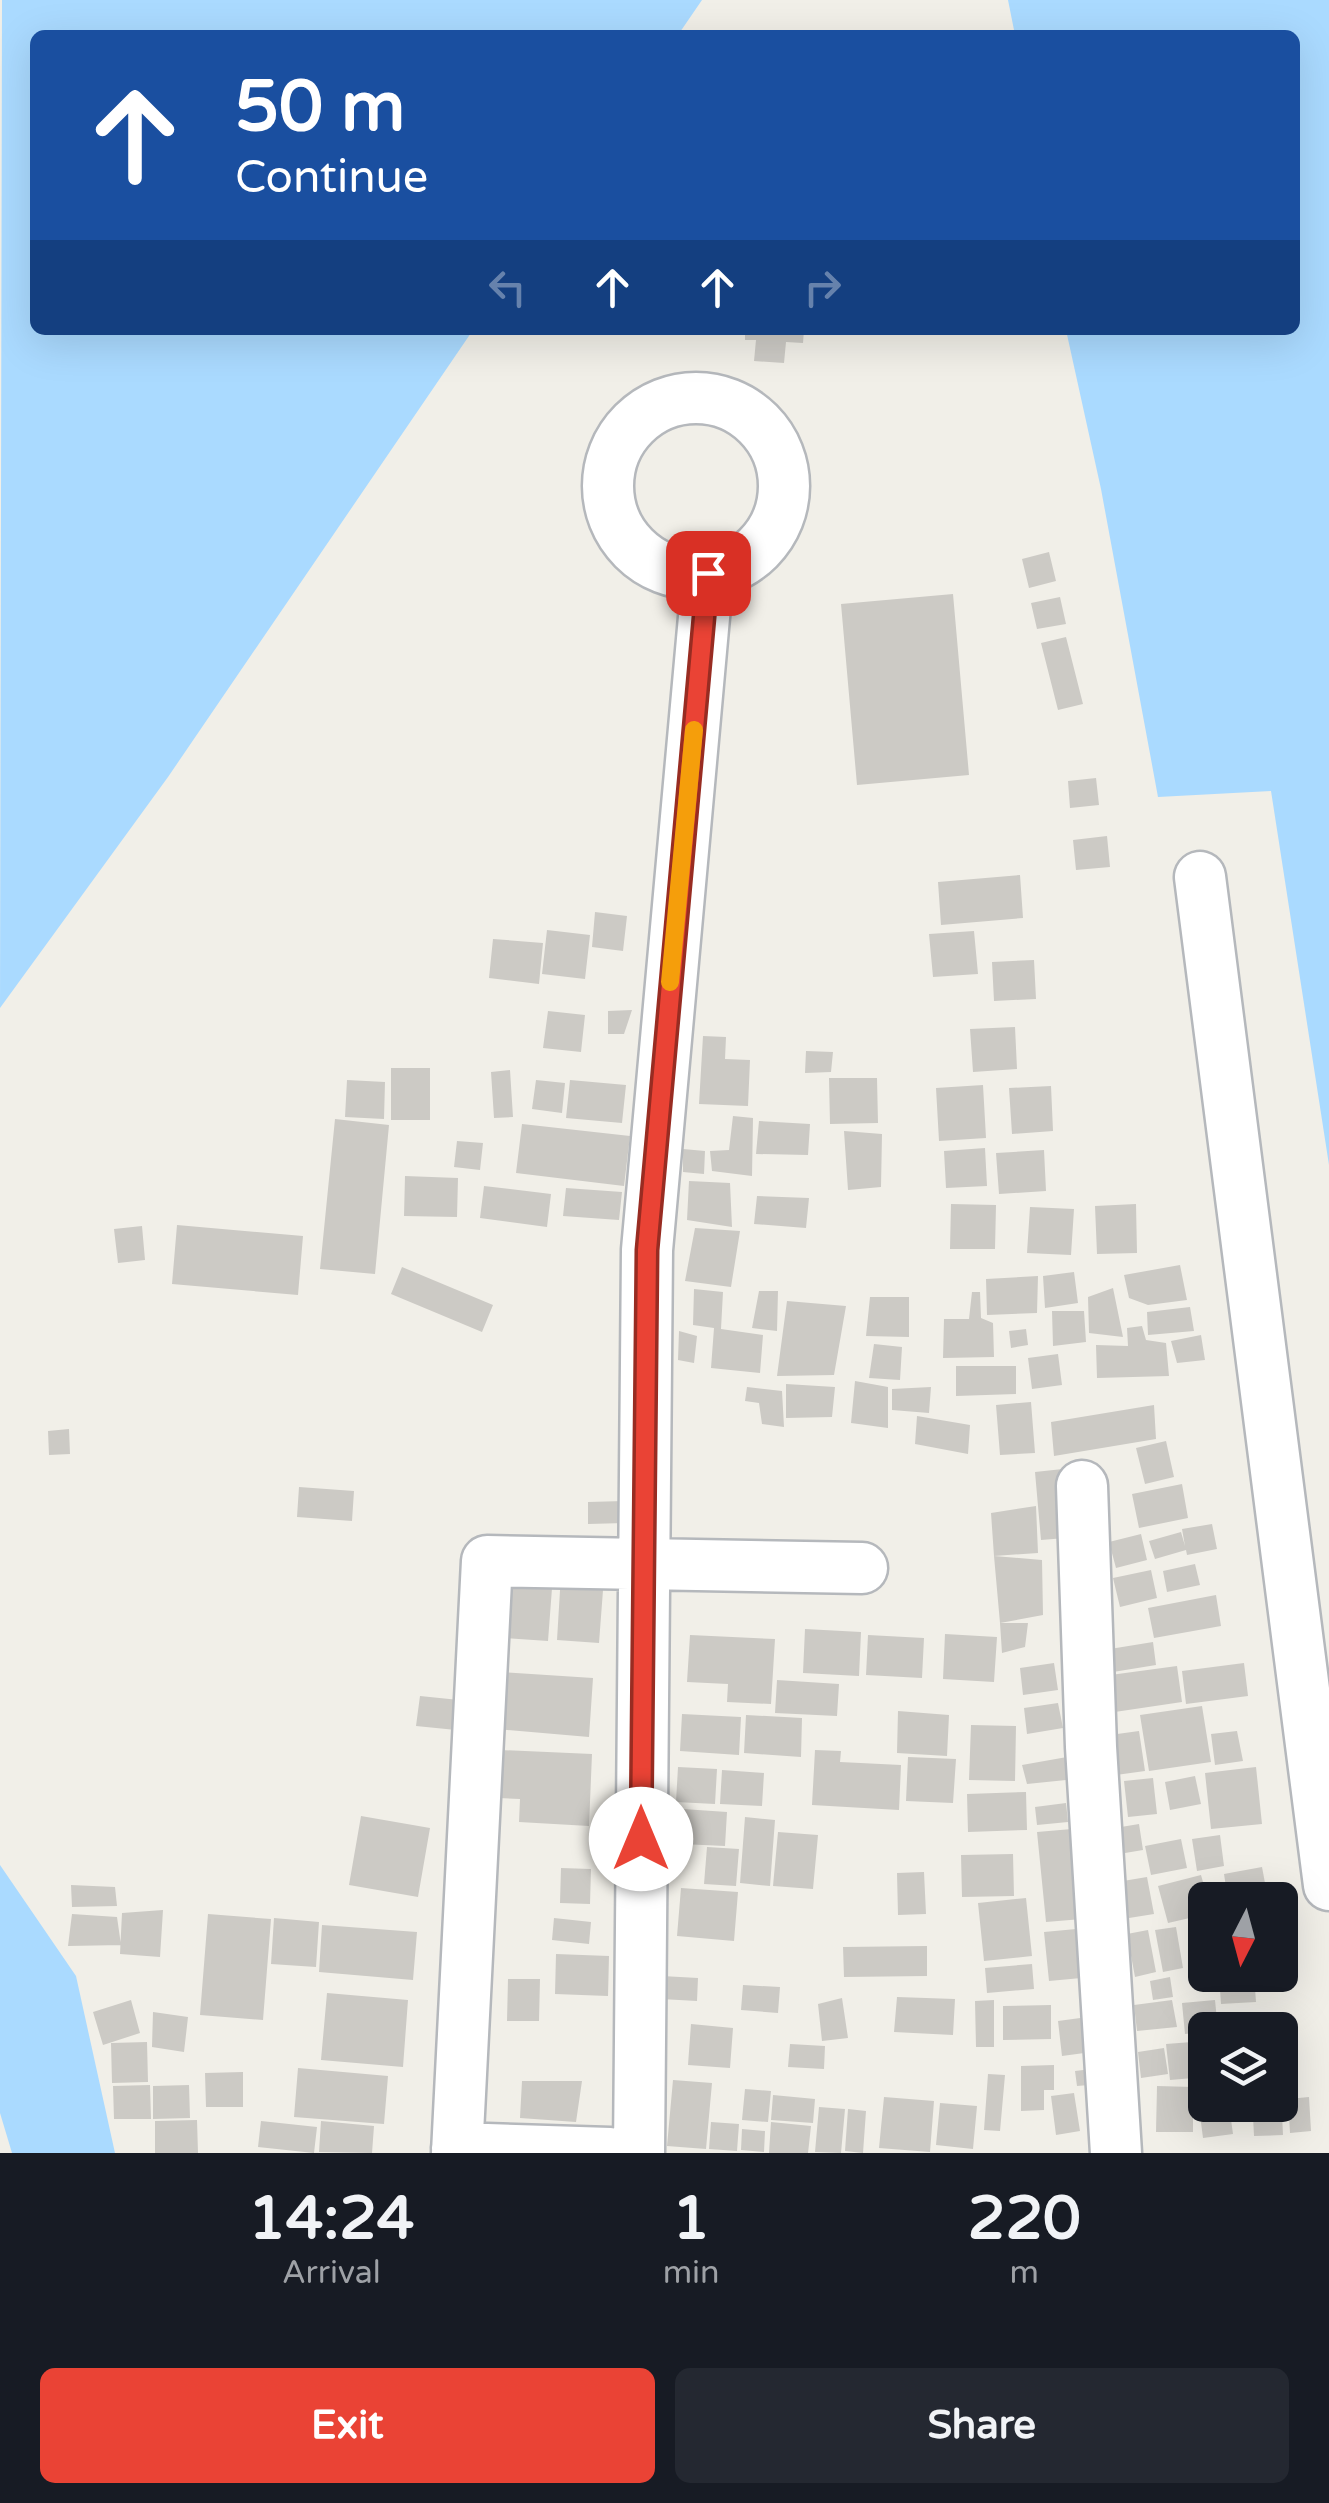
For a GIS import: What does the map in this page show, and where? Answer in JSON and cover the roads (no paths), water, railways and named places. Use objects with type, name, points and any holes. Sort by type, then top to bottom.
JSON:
[{"type":"street","points":[[639,2153],[647,1250],[708,573]]},
{"type":"street","points":[[1200,878],[1329,1885]]},
{"type":"street","points":[[1082,1486],[1102,2152]]},
{"type":"street","points":[[610,2153],[457,2150],[487,1561],[862,1568]]},
{"type":"water","points":[[2,0],[702,0],[681,30],[30,30],[30,335],[470,335],[168,777],[0,1008]]},
{"type":"water","points":[[1008,0],[1329,0],[1329,1165],[1271,791],[1158,797],[1101,489],[1067,335],[1300,335],[1300,30],[1014,30]]},
{"type":"water","points":[[0,1865],[76,1976],[115,2153],[12,2153],[0,2113]]}]
